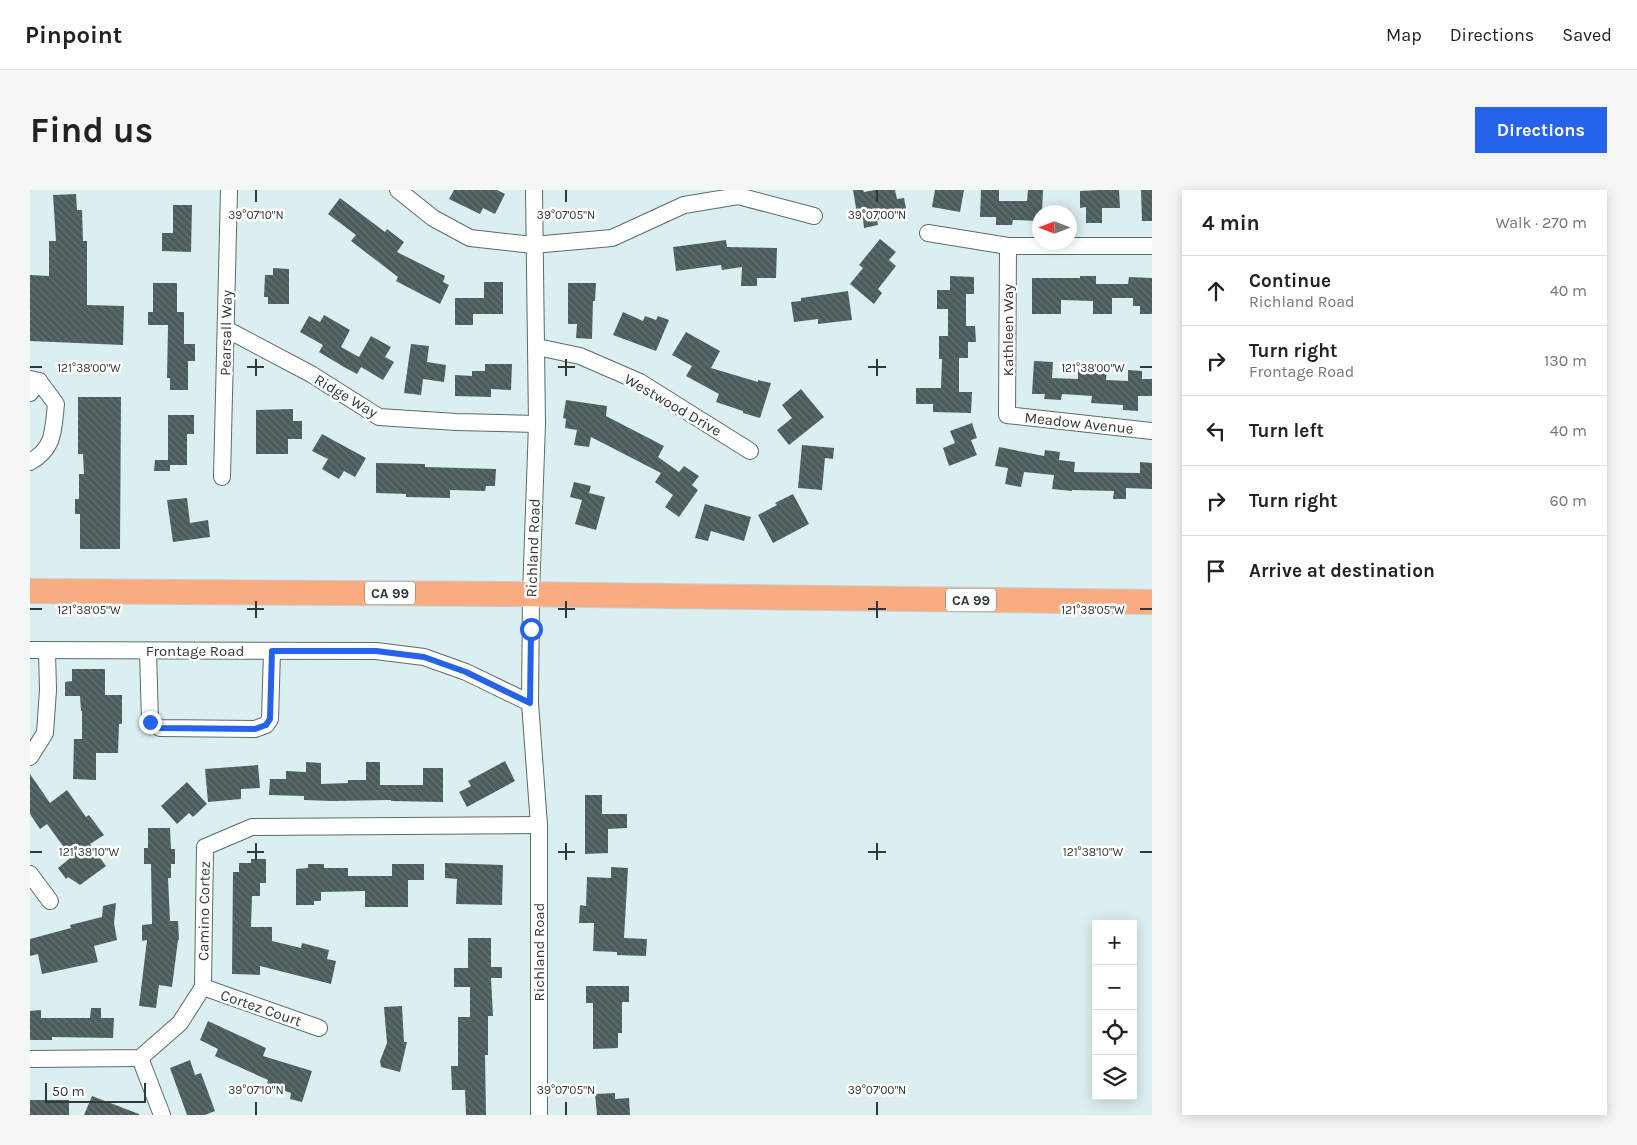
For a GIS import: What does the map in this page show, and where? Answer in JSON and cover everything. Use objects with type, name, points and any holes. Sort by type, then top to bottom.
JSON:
[{"type":"highway","name":"CA 99","points":[[30,590],[1152,602]]},
{"type":"street","name":"Pearsall Way","points":[[222,477],[228,190]]},
{"type":"street","points":[[398,190],[433,218],[470,238],[533,245],[612,238],[684,205],[738,196],[814,216]]},
{"type":"street","name":"Richland Road","points":[[534,190],[533,245],[537,347],[537,424],[531,594],[530,703],[539,825],[539,1115]]},
{"type":"street","points":[[928,233],[1008,246],[1152,246]]},
{"type":"street","name":"Kathleen Way","points":[[1007,415],[1008,246]]},
{"type":"street","name":"Ridge Way","points":[[226,329],[311,374],[378,418],[537,424]]},
{"type":"street","name":"Westwood Drive","points":[[537,347],[580,356],[640,382],[750,451]]},
{"type":"street","points":[[33,384],[56,404],[52,437],[34,455]]},
{"type":"street","name":"Meadow Avenue","points":[[1007,415],[1152,431]]},
{"type":"street","name":"Frontage Road","points":[[30,650],[376,651],[424,657],[466,672],[530,703]]},
{"type":"street","points":[[30,757],[45,733],[48,690],[47,650]]},
{"type":"street","points":[[148,651],[150,722],[160,728],[255,729],[266,725],[270,719],[272,651]]},
{"type":"street","name":"Camino Cortez","points":[[203,987],[205,848],[252,827],[539,825]]},
{"type":"street","points":[[30,874],[50,901]]},
{"type":"street","points":[[30,1059],[140,1058],[180,1023],[203,987]]},
{"type":"street","name":"Cortez Court","points":[[203,987],[319,1028]]},
{"type":"street","points":[[140,1058],[162,1115]]},
{"type":"building","points":[[454,190],[497,190],[505,194],[495,214],[483,208],[480,214],[449,199]]},
{"type":"building","points":[[853,190],[863,190],[864,192],[895,190],[897,199],[904,198],[907,214],[877,220],[878,225],[864,228],[863,219],[858,220]]},
{"type":"building","points":[[935,190],[964,190],[960,212],[932,207]]},
{"type":"building","points":[[981,190],[999,190],[999,201],[1027,201],[1028,190],[1043,190],[1042,205],[1032,205],[1032,221],[1013,220],[1012,225],[996,225],[996,217],[980,217]]},
{"type":"building","points":[[1119,190],[1120,208],[1102,208],[1102,223],[1086,223],[1086,207],[1080,208],[1080,191]]},
{"type":"building","points":[[1141,190],[1152,190],[1152,221],[1142,221]]},
{"type":"building","points":[[76,194],[77,210],[82,210],[83,241],[87,241],[87,305],[124,306],[123,345],[30,341],[30,275],[49,276],[49,241],[56,241],[53,195]]},
{"type":"building","points":[[340,198],[385,232],[387,229],[404,242],[397,252],[445,276],[443,282],[449,285],[440,304],[396,281],[398,277],[351,241],[356,235],[328,214]]},
{"type":"building","points":[[173,205],[192,205],[191,252],[162,251],[162,233],[173,233]]},
{"type":"building","points":[[880,239],[896,252],[889,260],[896,266],[878,289],[882,293],[874,304],[850,284],[863,268],[859,265]]},
{"type":"building","points":[[726,240],[727,247],[777,248],[776,278],[757,278],[757,286],[741,286],[742,267],[722,270],[721,265],[676,271],[673,247]]},
{"type":"building","points":[[273,268],[289,269],[289,304],[268,304],[268,297],[264,297],[265,275],[273,275]]},
{"type":"building","points":[[950,276],[974,277],[974,294],[966,294],[966,326],[975,326],[976,342],[968,342],[968,358],[959,358],[959,392],[972,392],[971,413],[933,412],[933,404],[916,404],[916,388],[941,388],[942,359],[939,359],[939,336],[948,336],[948,309],[937,309],[937,290],[950,290]]},
{"type":"building","points":[[1080,276],[1096,276],[1096,284],[1128,284],[1129,277],[1152,278],[1152,314],[1140,314],[1140,306],[1133,306],[1133,298],[1112,298],[1112,314],[1093,314],[1093,301],[1061,300],[1061,314],[1032,314],[1032,278],[1080,278]]},
{"type":"building","points":[[484,282],[503,282],[503,314],[473,314],[473,325],[455,325],[455,298],[484,298]]},
{"type":"building","points":[[153,283],[177,283],[177,312],[184,312],[184,344],[195,344],[195,361],[188,361],[188,390],[170,390],[170,378],[167,378],[168,325],[148,325],[148,312],[153,312]]},
{"type":"building","points":[[568,283],[596,283],[595,301],[593,301],[592,339],[576,338],[577,324],[568,324]]},
{"type":"building","points":[[848,291],[852,320],[818,324],[818,319],[794,322],[791,302],[801,301],[801,298]]},
{"type":"building","points":[[623,312],[643,321],[645,316],[656,320],[658,316],[669,320],[656,351],[613,335]]},
{"type":"building","points":[[324,315],[350,330],[341,347],[359,357],[371,336],[391,347],[385,357],[394,362],[383,380],[361,367],[357,374],[344,367],[319,352],[323,345],[300,332],[309,316],[320,322]]},
{"type":"building","points":[[686,332],[720,351],[711,368],[758,382],[758,380],[771,383],[760,418],[716,402],[719,394],[686,376],[692,366],[672,355]]},
{"type":"building","points":[[411,344],[429,346],[427,362],[446,365],[444,382],[423,379],[421,395],[404,393]]},
{"type":"building","points":[[1034,361],[1053,362],[1052,378],[1078,379],[1078,366],[1107,368],[1106,380],[1128,381],[1128,370],[1142,371],[1142,379],[1152,379],[1152,396],[1138,396],[1138,411],[1123,410],[1123,405],[1091,403],[1092,396],[1062,394],[1061,400],[1044,399],[1045,394],[1032,394]]},
{"type":"building","points":[[485,364],[512,364],[511,390],[491,389],[491,397],[455,396],[455,375],[472,376],[472,371],[485,371]]},
{"type":"building","points":[[801,389],[824,417],[789,445],[777,430],[792,418],[782,405]]},
{"type":"building","points":[[78,397],[121,397],[120,549],[80,549],[80,514],[75,514],[75,499],[79,499],[79,474],[84,474],[83,454],[78,454]]},
{"type":"building","points":[[566,400],[607,406],[606,416],[664,446],[658,457],[679,472],[684,466],[699,476],[692,485],[698,490],[679,517],[665,507],[673,495],[655,482],[661,473],[591,437],[589,447],[574,445],[577,430],[565,428],[566,419],[563,418]]},
{"type":"building","points":[[293,409],[293,421],[302,421],[302,439],[288,439],[288,454],[256,454],[256,410]]},
{"type":"building","points":[[168,415],[194,415],[194,434],[187,434],[187,465],[170,465],[170,471],[154,471],[155,460],[168,460]]},
{"type":"building","points":[[972,423],[977,438],[971,440],[977,455],[949,466],[943,448],[955,443],[950,431]]},
{"type":"building","points":[[322,434],[366,458],[355,477],[344,471],[339,479],[322,469],[328,459],[312,451]]},
{"type":"building","points":[[802,445],[834,448],[833,459],[825,458],[822,490],[798,488]]},
{"type":"building","points":[[999,447],[1044,456],[1045,450],[1060,452],[1059,460],[1075,462],[1074,472],[1140,473],[1140,462],[1152,463],[1152,489],[1126,488],[1126,499],[1113,499],[1114,491],[1052,489],[1054,475],[1024,472],[1021,487],[1005,484],[1008,468],[995,466]]},
{"type":"building","points":[[376,463],[425,464],[425,467],[496,469],[495,486],[486,486],[485,491],[450,490],[450,498],[406,497],[406,494],[376,493]]},
{"type":"building","points":[[574,482],[591,486],[589,493],[605,497],[596,530],[575,524],[582,500],[570,497]]},
{"type":"building","points":[[793,494],[809,524],[773,543],[758,515],[777,505],[775,503]]},
{"type":"building","points":[[187,498],[190,523],[208,520],[210,537],[173,542],[167,500]]},
{"type":"building","points":[[705,504],[751,517],[744,541],[711,531],[708,541],[695,538]]},
{"type":"building","points":[[72,669],[105,669],[105,695],[122,695],[122,724],[119,724],[118,753],[96,753],[96,780],[73,779],[74,739],[82,739],[82,711],[80,696],[65,696],[65,682],[72,681]]},
{"type":"building","points":[[505,761],[515,781],[467,807],[459,792],[471,786],[468,781]]},
{"type":"building","points":[[306,762],[321,763],[321,784],[348,783],[348,780],[366,780],[366,762],[380,762],[380,785],[423,785],[423,768],[443,768],[443,802],[304,800],[304,796],[269,795],[270,779],[286,779],[286,771],[306,772]]},
{"type":"building","points":[[258,765],[260,788],[241,789],[241,799],[208,802],[205,769]]},
{"type":"building","points":[[30,774],[50,803],[67,790],[86,817],[89,815],[104,835],[90,844],[106,866],[80,885],[68,877],[66,879],[58,868],[69,859],[61,847],[63,846],[47,824],[40,829],[30,814]]},
{"type":"building","points":[[187,782],[207,804],[193,817],[189,813],[177,824],[161,806]]},
{"type":"building","points":[[585,795],[602,795],[602,814],[627,814],[627,828],[608,829],[608,853],[585,854]]},
{"type":"building","points":[[148,828],[170,828],[171,849],[175,849],[175,864],[171,864],[171,878],[168,878],[170,921],[178,921],[179,940],[172,987],[159,985],[156,1008],[139,1006],[147,940],[142,941],[142,925],[152,924],[151,864],[144,864],[144,848],[148,848]]},
{"type":"building","points":[[251,859],[266,859],[266,883],[260,883],[260,896],[252,896],[251,927],[272,927],[272,941],[301,948],[302,943],[329,950],[327,959],[336,961],[331,984],[260,966],[260,975],[232,974],[233,872],[239,872],[239,863],[251,863]]},
{"type":"building","points":[[445,863],[503,865],[502,905],[456,904],[457,879],[445,878]]},
{"type":"building","points":[[308,864],[324,864],[324,868],[348,868],[348,876],[392,876],[392,864],[424,864],[424,880],[408,880],[408,907],[365,907],[365,891],[321,892],[321,901],[314,901],[314,905],[296,905],[296,869],[308,868]]},
{"type":"building","points":[[611,867],[628,868],[624,938],[647,939],[646,956],[617,955],[617,952],[593,951],[594,923],[579,923],[580,905],[586,906],[587,877],[611,878]]},
{"type":"building","points":[[116,903],[114,923],[117,940],[94,946],[98,962],[42,974],[38,954],[30,956],[30,939],[71,928],[70,925],[102,917],[103,906]]},
{"type":"building","points":[[468,938],[491,938],[491,967],[502,967],[502,978],[491,978],[493,1016],[488,1016],[488,1055],[485,1055],[486,1115],[466,1115],[465,1090],[452,1090],[451,1066],[458,1066],[458,1017],[470,1017],[470,987],[454,987],[454,968],[468,968]]},
{"type":"building","points":[[586,986],[629,986],[629,1002],[622,1002],[622,1033],[618,1033],[618,1048],[593,1049],[593,1003],[586,1003]]},
{"type":"building","points":[[402,1006],[404,1042],[407,1042],[400,1072],[381,1067],[380,1061],[387,1043],[384,1007]]},
{"type":"building","points":[[91,1008],[101,1008],[101,1018],[114,1018],[113,1038],[52,1037],[52,1040],[30,1040],[30,1011],[41,1010],[41,1018],[90,1018]]},
{"type":"building","points":[[208,1021],[266,1048],[263,1056],[312,1071],[302,1102],[290,1099],[291,1093],[267,1085],[268,1080],[215,1056],[218,1049],[200,1040]]},
{"type":"building","points":[[190,1060],[195,1075],[201,1073],[215,1111],[205,1115],[187,1115],[170,1068]]},
{"type":"building","points":[[615,1093],[615,1099],[629,1098],[630,1115],[597,1115],[595,1094]]},
{"type":"building","points":[[92,1096],[139,1114],[139,1115],[84,1115]]},
{"type":"building","points":[[30,1100],[69,1100],[69,1115],[30,1115]]},
{"type":"route","points":[[150,722],[160,728],[255,729],[266,725],[270,719],[272,651],[376,651],[424,657],[466,672],[530,703],[531,629]]}]
